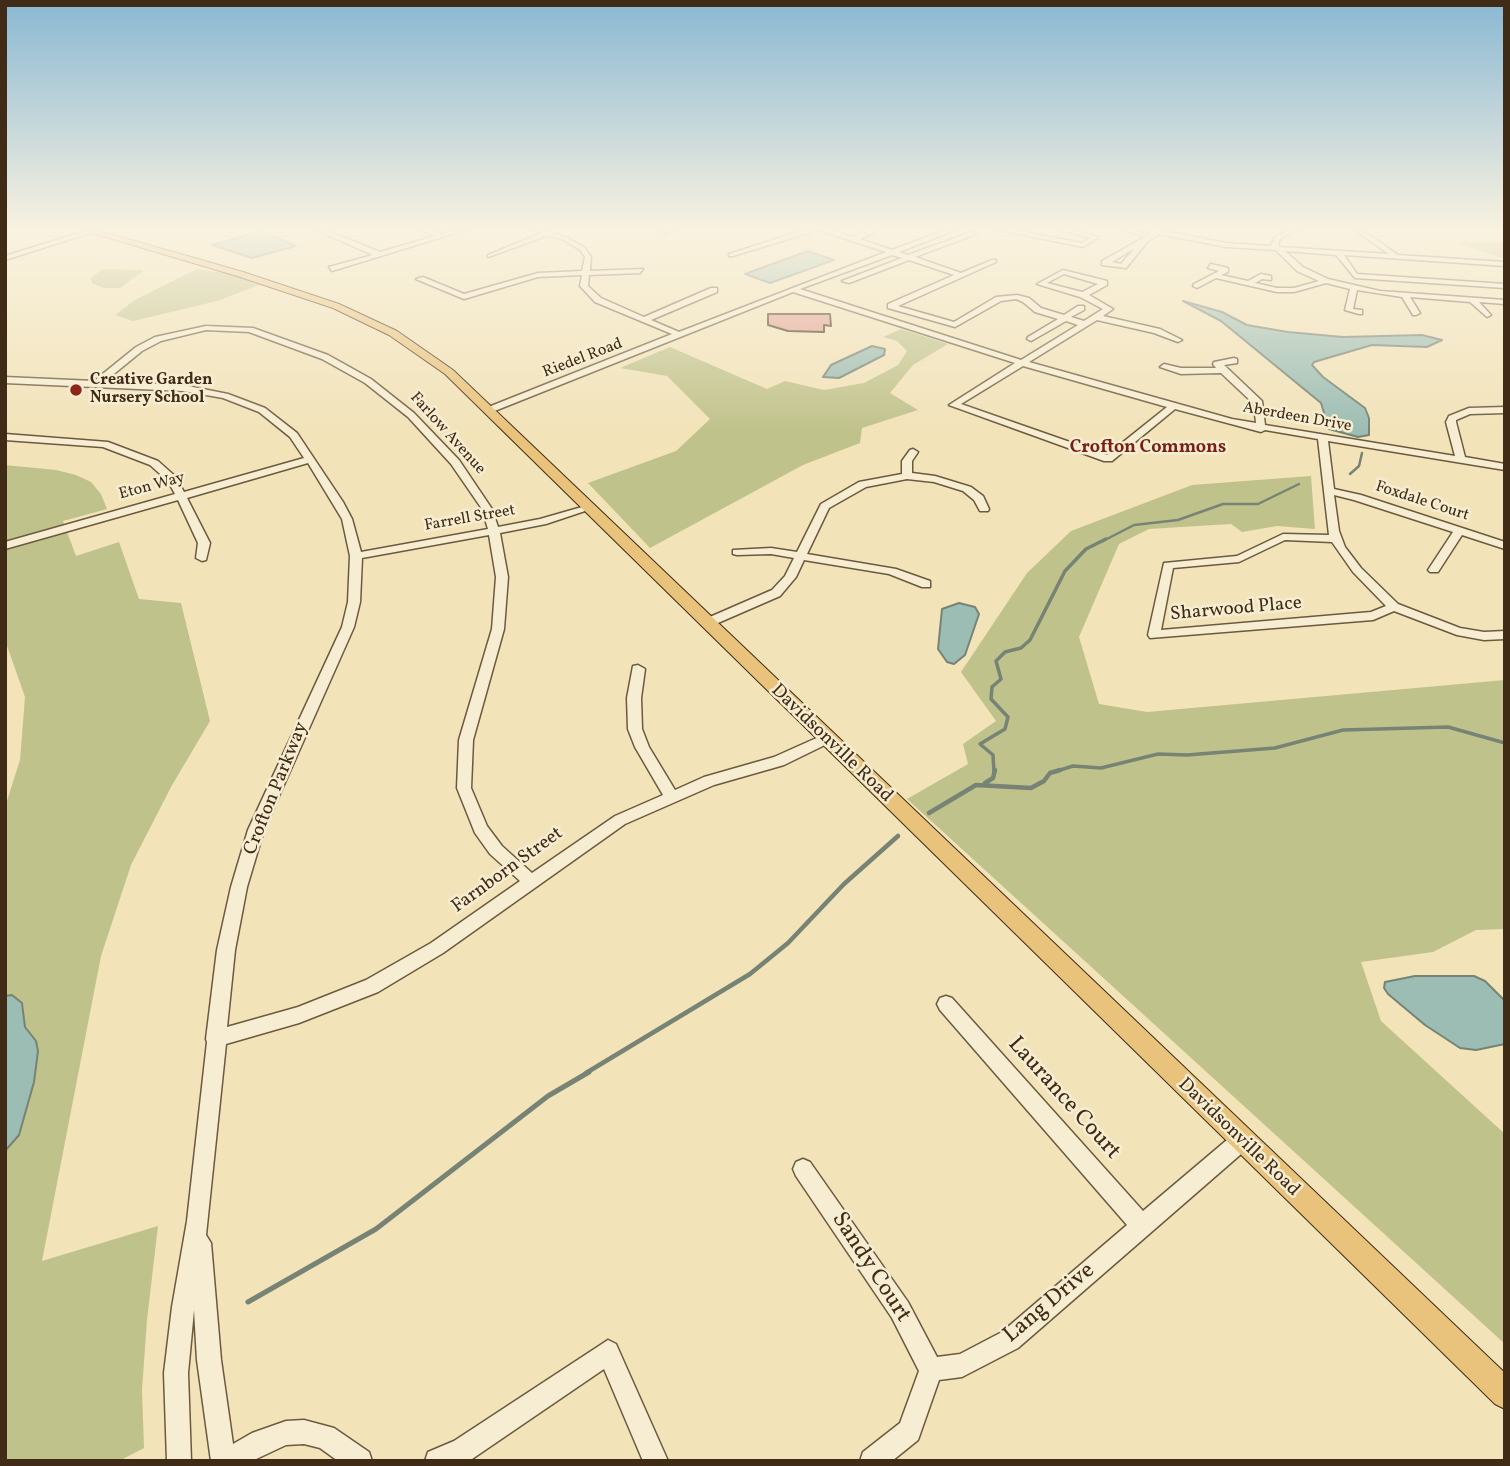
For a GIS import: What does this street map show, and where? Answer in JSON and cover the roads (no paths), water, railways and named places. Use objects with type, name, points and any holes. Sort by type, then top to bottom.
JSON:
[{"type":"main road","name":"Davidsonville Road","points":[[304,295],[355,314],[432,358],[489,410],[1505,1394]]},
{"type":"street","points":[[592,295],[680,335]]},
{"type":"street","points":[[643,320],[701,295]]},
{"type":"street","name":"Riedel Road","points":[[489,410],[777,295]]},
{"type":"street","name":"Aberdeen Drive","points":[[814,295],[1173,406],[1261,429],[1505,467]]},
{"type":"street","points":[[915,295],[891,306],[954,325],[999,299],[1012,296],[1024,298],[1038,310],[1085,324]]},
{"type":"street","points":[[1084,295],[1109,309],[954,405],[1108,459],[1173,406]]},
{"type":"street","points":[[1352,295],[1349,310],[1359,312]]},
{"type":"street","points":[[1404,295],[1416,313]]},
{"type":"street","points":[[1411,295],[1505,302]]},
{"type":"street","points":[[1472,299],[1487,316]]},
{"type":"street","points":[[1031,339],[1081,308]]},
{"type":"street","points":[[903,323],[918,314]]},
{"type":"street","points":[[1096,317],[1164,333],[1178,340]]},
{"type":"street","name":"Farlow Avenue","points":[[94,386],[144,345],[197,329],[243,328],[302,347],[368,381],[411,415],[468,478],[495,530],[502,600],[493,651],[466,740],[464,788],[480,829],[496,849],[531,882]]},
{"type":"street","points":[[1234,361],[1217,363],[1259,403],[1261,429]]},
{"type":"street","points":[[1164,367],[1181,371],[1224,370]]},
{"type":"street","name":"Crofton Parkway","points":[[5,380],[173,394],[233,408],[266,424],[308,460],[347,519],[356,556],[356,590],[348,627],[273,787],[239,887],[226,950],[198,1221],[183,1307],[176,1373],[180,1461]]},
{"type":"street","name":"Crofton Parkway","points":[[5,387],[94,386]]},
{"type":"street","points":[[1461,460],[1452,418],[1469,411],[1505,410]]},
{"type":"street","points":[[5,437],[84,440],[125,449],[164,470],[181,496],[204,543],[202,558]]},
{"type":"street","points":[[1322,439],[1335,539],[1348,559],[1394,607],[1457,631],[1485,636],[1505,635]]},
{"type":"street","points":[[907,476],[907,461],[913,452]]},
{"type":"street","name":"Eton Way","points":[[5,546],[308,460]]},
{"type":"street","points":[[707,623],[776,593],[790,577],[820,512],[831,501],[863,484],[907,476],[958,485],[979,498],[984,509]]},
{"type":"street","name":"Foxdale Court","points":[[1328,491],[1505,545]]},
{"type":"street","name":"Farrell Street","points":[[356,556],[495,530],[589,508]]},
{"type":"street","points":[[1434,570],[1459,531]]},
{"type":"street","name":"Sharwood Place","points":[[1335,539],[1283,537],[1239,559],[1168,565],[1154,635],[1373,616],[1394,607]]},
{"type":"street","points":[[737,552],[761,550],[799,555],[892,571],[926,584]]},
{"type":"street","points":[[638,668],[634,698],[635,729],[642,747],[671,796]]},
{"type":"street","name":"Farnborn Street","points":[[215,1039],[299,1015],[372,986],[436,948],[600,831],[671,796],[726,774],[779,761],[826,739]]},
{"type":"street","name":"Laurance Court","points":[[946,1004],[1143,1227]]},
{"type":"street","name":"Lang Drive","points":[[931,1370],[962,1365],[1010,1340],[1241,1141]]},
{"type":"street","name":"Sandy Court","points":[[803,1169],[900,1310],[931,1370]]},
{"type":"street","name":"Crofton Parkway","points":[[198,1221],[209,1360],[223,1461]]},
{"type":"street","points":[[437,1461],[463,1450],[608,1352],[656,1461]]},
{"type":"street","points":[[872,1461],[909,1430],[931,1370]]},
{"type":"street","points":[[228,1461],[274,1438],[304,1432],[325,1437],[360,1461]]},
{"type":"water","points":[[1183,301],[1222,312],[1247,325],[1288,332],[1343,337],[1422,335],[1442,340],[1427,347],[1372,345],[1314,362],[1312,365],[1323,377],[1365,408],[1369,418],[1369,435],[1358,437],[1329,429],[1321,403],[1221,321]]},
{"type":"water","points":[[872,346],[885,349],[884,355],[839,378],[823,377],[831,365]]},
{"type":"water","points":[[959,603],[975,607],[979,614],[965,655],[954,664],[947,662],[938,649],[942,609]]},
{"type":"water","points":[[1415,976],[1474,976],[1485,981],[1505,1001],[1505,1044],[1476,1050],[1460,1048],[1425,1025],[1384,988],[1385,982]]},
{"type":"water","points":[[12,995],[22,1003],[25,1027],[36,1041],[38,1051],[34,1082],[19,1135],[5,1151],[5,996]]},
{"type":"waterway","points":[[1350,474],[1359,466],[1362,453]]},
{"type":"waterway","points":[[1103,541],[1134,525],[1178,520],[1223,504],[1258,504],[1299,484]]},
{"type":"waterway","points":[[994,772],[993,755],[980,744],[1005,729],[1008,717],[991,699],[992,687],[1001,679],[996,661],[1005,652],[1021,648],[1030,640],[1065,571],[1086,549],[1106,539]]},
{"type":"waterway","points":[[1054,772],[1073,766],[1101,768],[1158,754],[1187,755],[1275,748],[1343,730],[1448,727],[1505,743]]},
{"type":"waterway","points":[[985,783],[993,778],[995,770]]},
{"type":"waterway","points":[[929,813],[976,785],[1031,788],[1044,781],[1050,773],[1060,770]]},
{"type":"waterway","points":[[586,1073],[750,974],[788,943],[844,884],[898,836]]},
{"type":"waterway","points":[[248,1302],[376,1229],[548,1096],[589,1072]]},
{"type":"place","name":"Creative Garden Nursery School","points":[[76,390]]},
{"type":"district","name":"Crofton Commons","points":[[1148,449]]}]
